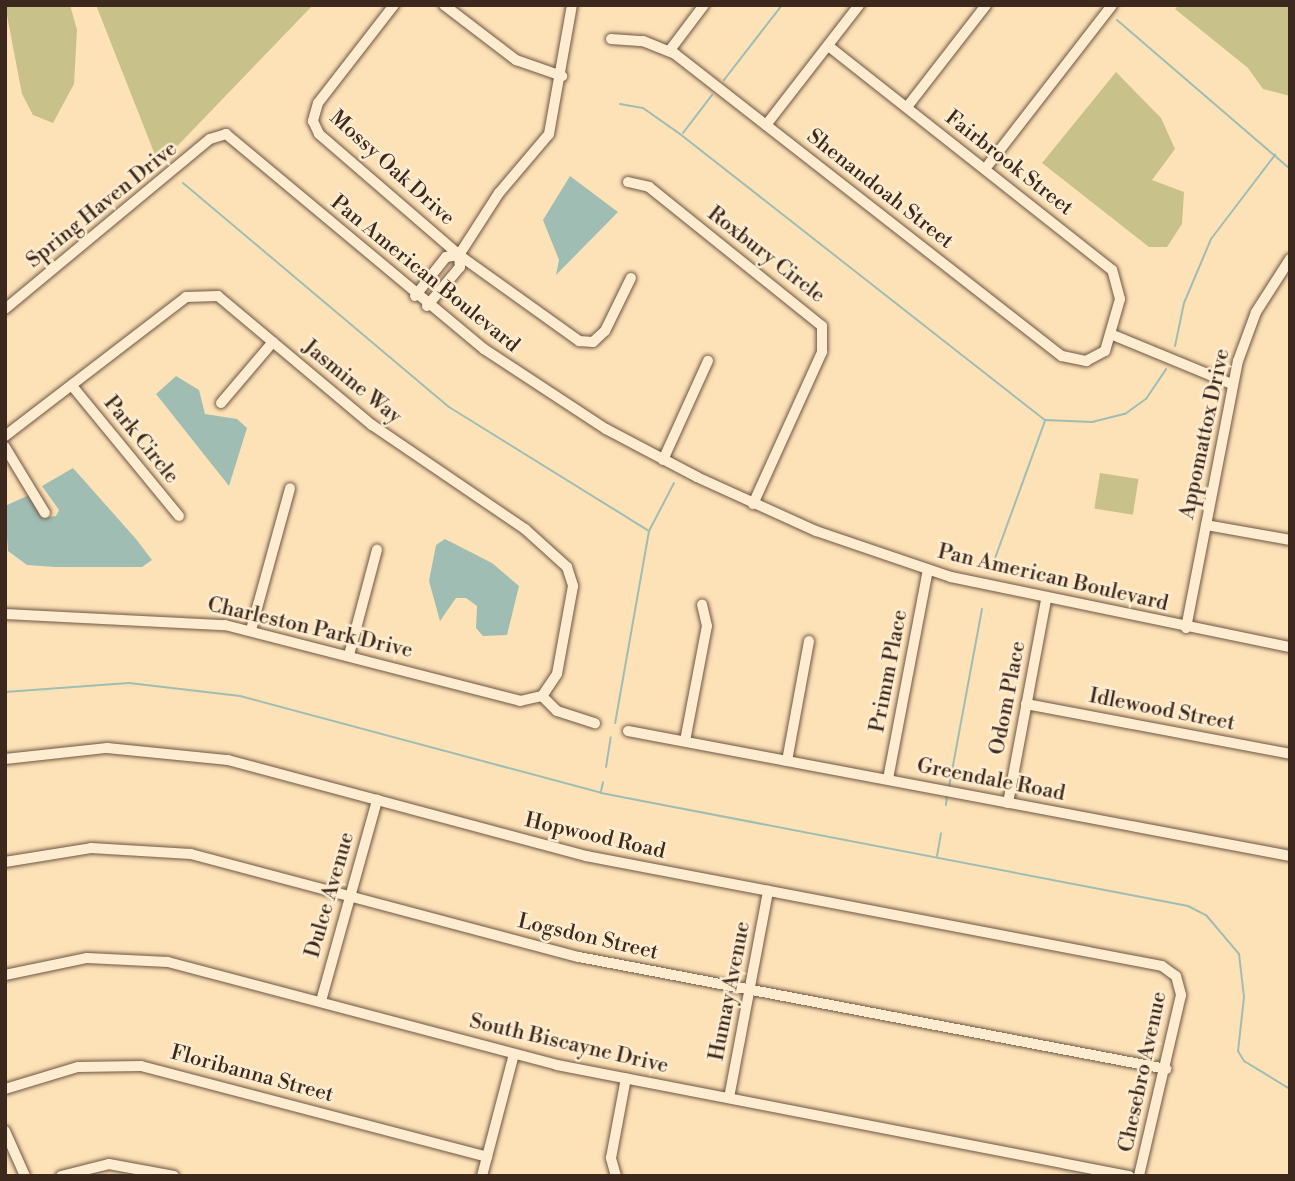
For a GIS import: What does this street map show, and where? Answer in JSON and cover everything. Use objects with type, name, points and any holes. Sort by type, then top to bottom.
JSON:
[{"type":"street","name":"Mossy Oak Drive","points":[[394,5],[318,103],[314,126],[459,255]]},
{"type":"street","points":[[444,5],[516,60],[562,76]]},
{"type":"street","points":[[428,306],[460,267],[459,255],[506,183],[543,145],[562,76],[572,5]]},
{"type":"street","points":[[670,50],[704,5]]},
{"type":"street","points":[[766,125],[859,5]]},
{"type":"street","points":[[907,107],[986,5]]},
{"type":"street","points":[[985,169],[1112,5]]},
{"type":"street","name":"Shenandoah Street","points":[[611,39],[670,50],[1062,356],[1092,360],[1113,335]]},
{"type":"street","name":"Fairbrook Street","points":[[828,46],[1112,270],[1121,291],[1113,335]]},
{"type":"street","name":"Pan American Boulevard","points":[[223,134],[415,296],[548,393],[663,460],[753,504],[928,570],[1046,600],[1290,647]]},
{"type":"street","name":"Spring Haven Drive","points":[[5,309],[223,134]]},
{"type":"street","name":"Roxbury Circle","points":[[628,182],[649,187],[822,326],[822,352],[753,504]]},
{"type":"street","points":[[415,296],[446,257],[459,255],[583,343],[605,331],[629,294],[631,278]]},
{"type":"street","name":"Appomattox Drive","points":[[1186,628],[1232,384],[1253,320],[1290,259]]},
{"type":"street","name":"Jasmine Way","points":[[5,436],[197,292],[218,296],[372,425],[525,529],[567,567],[573,586],[557,674],[542,696]]},
{"type":"street","points":[[1113,335],[1232,384]]},
{"type":"street","points":[[221,402],[273,342]]},
{"type":"street","points":[[663,460],[708,360]]},
{"type":"street","name":"Park Circle","points":[[73,387],[179,516]]},
{"type":"street","points":[[5,447],[45,513]]},
{"type":"street","points":[[251,629],[290,488]]},
{"type":"street","points":[[1206,525],[1290,540]]},
{"type":"street","points":[[349,655],[377,550]]},
{"type":"street","name":"Primm Place","points":[[888,779],[928,570]]},
{"type":"street","name":"Odom Place","points":[[1008,803],[1046,600]]},
{"type":"street","points":[[628,731],[685,741],[706,630],[702,605]]},
{"type":"street","name":"Charleston Park Drive","points":[[5,614],[151,617],[251,629],[520,701],[542,696]]},
{"type":"street","points":[[787,761],[809,641]]},
{"type":"street","points":[[542,696],[557,711],[595,723]]},
{"type":"street","name":"Idlewood Street","points":[[1026,704],[1290,754]]},
{"type":"street","name":"Greendale Road","points":[[685,741],[1290,856]]},
{"type":"street","name":"Hopwood Road","points":[[5,759],[75,749],[162,750],[228,760],[586,856],[1162,966],[1176,976]]},
{"type":"street","name":"Dulce Avenue","points":[[321,1001],[377,800]]},
{"type":"street","name":"Logsdon Street","points":[[5,862],[91,848],[165,851],[579,957],[1166,1069]]},
{"type":"street","name":"Humay Avenue","points":[[729,1098],[768,891]]},
{"type":"street","name":"South Biscayne Drive","points":[[5,975],[66,961],[141,958],[321,1001],[514,1054],[1129,1176]]},
{"type":"street","name":"Chesebro Avenue","points":[[1139,1176],[1166,1069],[1181,992],[1176,976]]},
{"type":"street","points":[[482,1176],[514,1054]]},
{"type":"street","name":"Floribanna Street","points":[[5,1089],[78,1067],[141,1066],[487,1157]]},
{"type":"street","points":[[616,1176],[611,1158],[626,1078]]},
{"type":"street","points":[[5,1131],[25,1176]]},
{"type":"street","points":[[61,1176],[109,1164],[172,1176]]},
{"type":"shaded area","points":[[5,5],[70,5],[77,30],[74,84],[53,123],[33,115],[22,94]]},
{"type":"shaded area","points":[[96,5],[313,5],[159,165]]},
{"type":"shaded area","points":[[1179,5],[1290,5],[1290,96],[1263,89],[1248,68],[1175,9]]},
{"type":"shaded area","points":[[1116,72],[1161,118],[1175,149],[1152,180],[1184,192],[1182,224],[1167,247],[1149,247],[1042,163]]},
{"type":"shaded area","points":[[1100,473],[1139,479],[1133,515],[1094,509]]},
{"type":"water","points":[[570,176],[618,212],[556,275],[559,260],[543,220]]},
{"type":"water","points":[[176,376],[199,390],[205,414],[237,419],[247,428],[229,486],[156,394]]},
{"type":"water","points":[[73,468],[152,560],[142,567],[55,567],[27,565],[8,551],[5,506],[29,495],[43,518],[56,516],[59,510],[42,486]]},
{"type":"water","points":[[445,539],[492,563],[519,586],[507,635],[483,636],[476,628],[477,606],[466,598],[456,598],[440,621],[429,581],[436,545]]},
{"type":"waterway","points":[[724,80],[782,5]]},
{"type":"waterway","points":[[1117,20],[1290,169]]},
{"type":"waterway","points":[[683,133],[712,95]]},
{"type":"waterway","points":[[620,104],[643,108],[680,134],[1045,420],[1092,422],[1125,414],[1146,399],[1166,369]]},
{"type":"waterway","points":[[1175,346],[1184,303],[1211,239],[1275,155]]},
{"type":"waterway","points":[[183,183],[449,407],[649,531],[615,723]]},
{"type":"waterway","points":[[990,572],[1045,421]]},
{"type":"waterway","points":[[649,531],[674,483]]},
{"type":"waterway","points":[[949,787],[982,609]]},
{"type":"waterway","points":[[5,692],[129,683],[240,696],[601,793],[1188,906],[1206,915],[1239,954],[1244,997],[1238,1051],[1244,1061],[1290,1089]]},
{"type":"waterway","points":[[606,767],[611,737]]},
{"type":"waterway","points":[[601,791],[603,782]]},
{"type":"waterway","points":[[946,805],[947,796]]},
{"type":"waterway","points":[[937,856],[941,833]]}]
